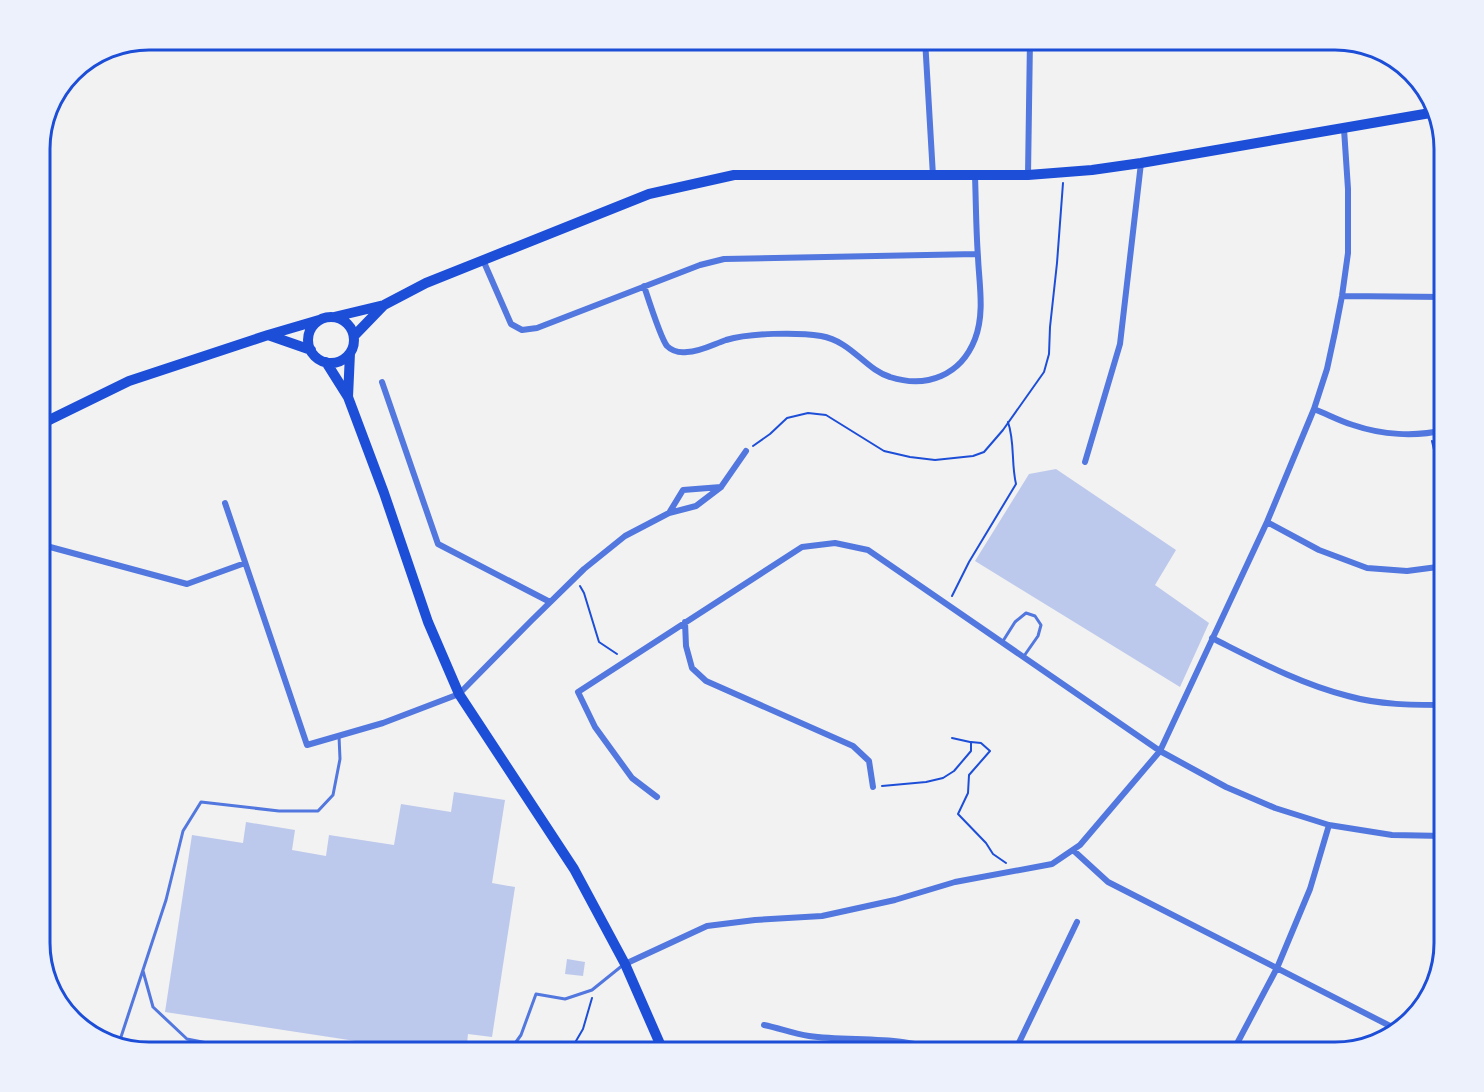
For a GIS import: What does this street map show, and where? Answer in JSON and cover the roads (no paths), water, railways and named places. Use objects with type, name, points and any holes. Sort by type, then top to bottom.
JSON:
[{"type":"main road","points":[[50,420],[129,381],[326,317],[384,305],[426,283],[649,194],[734,175],[975,176],[1092,170],[1427,114]]},
{"type":"main road","points":[[354,336],[384,305]]},
{"type":"main road","points":[[320,320],[310,330],[311,350],[326,362],[333,363],[350,353],[354,336],[347,323],[334,317]]},
{"type":"main road","points":[[268,335],[311,350]]},
{"type":"main road","points":[[348,397],[350,353]]},
{"type":"main road","points":[[326,362],[348,397],[428,622],[459,694],[574,869],[625,964],[659,1042]]},
{"type":"street","points":[[926,50],[933,176]]},
{"type":"street","points":[[1028,175],[1030,50]]},
{"type":"street","points":[[625,964],[707,926],[755,920],[822,916],[895,900],[955,882],[1052,864],[1080,845],[1160,751],[1267,522],[1314,409],[1327,369],[1342,296],[1347,253],[1348,199],[1344,129]]},
{"type":"street","points":[[1085,462],[1120,344],[1140,163]]},
{"type":"street","points":[[644,286],[665,344],[675,352],[690,352],[728,339],[752,335],[796,333],[823,336],[849,348],[888,377],[906,381],[928,381],[951,372],[964,358],[975,338],[980,311],[975,176]]},
{"type":"street","points":[[483,260],[511,324],[522,330],[537,328],[700,265],[724,259],[978,254]]},
{"type":"street","points":[[1342,296],[1434,297]]},
{"type":"street","points":[[382,382],[438,544],[550,602]]},
{"type":"street","points":[[1314,409],[1354,426],[1390,434],[1434,433]]},
{"type":"street","points":[[225,503],[308,745],[383,723],[459,694],[575,578],[625,536],[669,513],[696,506],[721,487],[746,451]]},
{"type":"street","points":[[669,513],[682,490],[721,487]]},
{"type":"street","points":[[1267,522],[1319,550],[1367,568],[1407,571],[1434,567]]},
{"type":"street","points":[[657,796],[632,778],[595,726],[578,692],[802,547],[835,543],[868,550],[1160,751],[1226,787],[1265,804],[1329,825],[1392,835],[1434,836]]},
{"type":"street","points":[[50,547],[187,584],[245,563]]},
{"type":"street","points":[[685,622],[686,646],[692,668],[706,681],[853,746],[869,761],[873,787]]},
{"type":"street","points":[[1212,638],[1290,676],[1349,697],[1401,705],[1434,705]]},
{"type":"street","points":[[1238,1042],[1277,968],[1310,889],[1329,825]]},
{"type":"street","points":[[1073,850],[1108,882],[1390,1026]]},
{"type":"street","points":[[1019,1042],[1077,922]]},
{"type":"street","points":[[764,1025],[808,1036],[901,1042]]},
{"type":"lane","points":[[1002,643],[1015,622],[1026,614],[1035,616],[1041,625],[1038,636],[1023,657]]},
{"type":"lane","points":[[120,1038],[166,900],[183,831],[201,802],[279,811],[318,811],[333,795],[340,759],[339,736]]},
{"type":"lane","points":[[516,1042],[521,1035],[536,994],[565,999],[591,990],[625,964]]},
{"type":"lane","points":[[143,969],[153,1007],[187,1039],[202,1042]]}]
